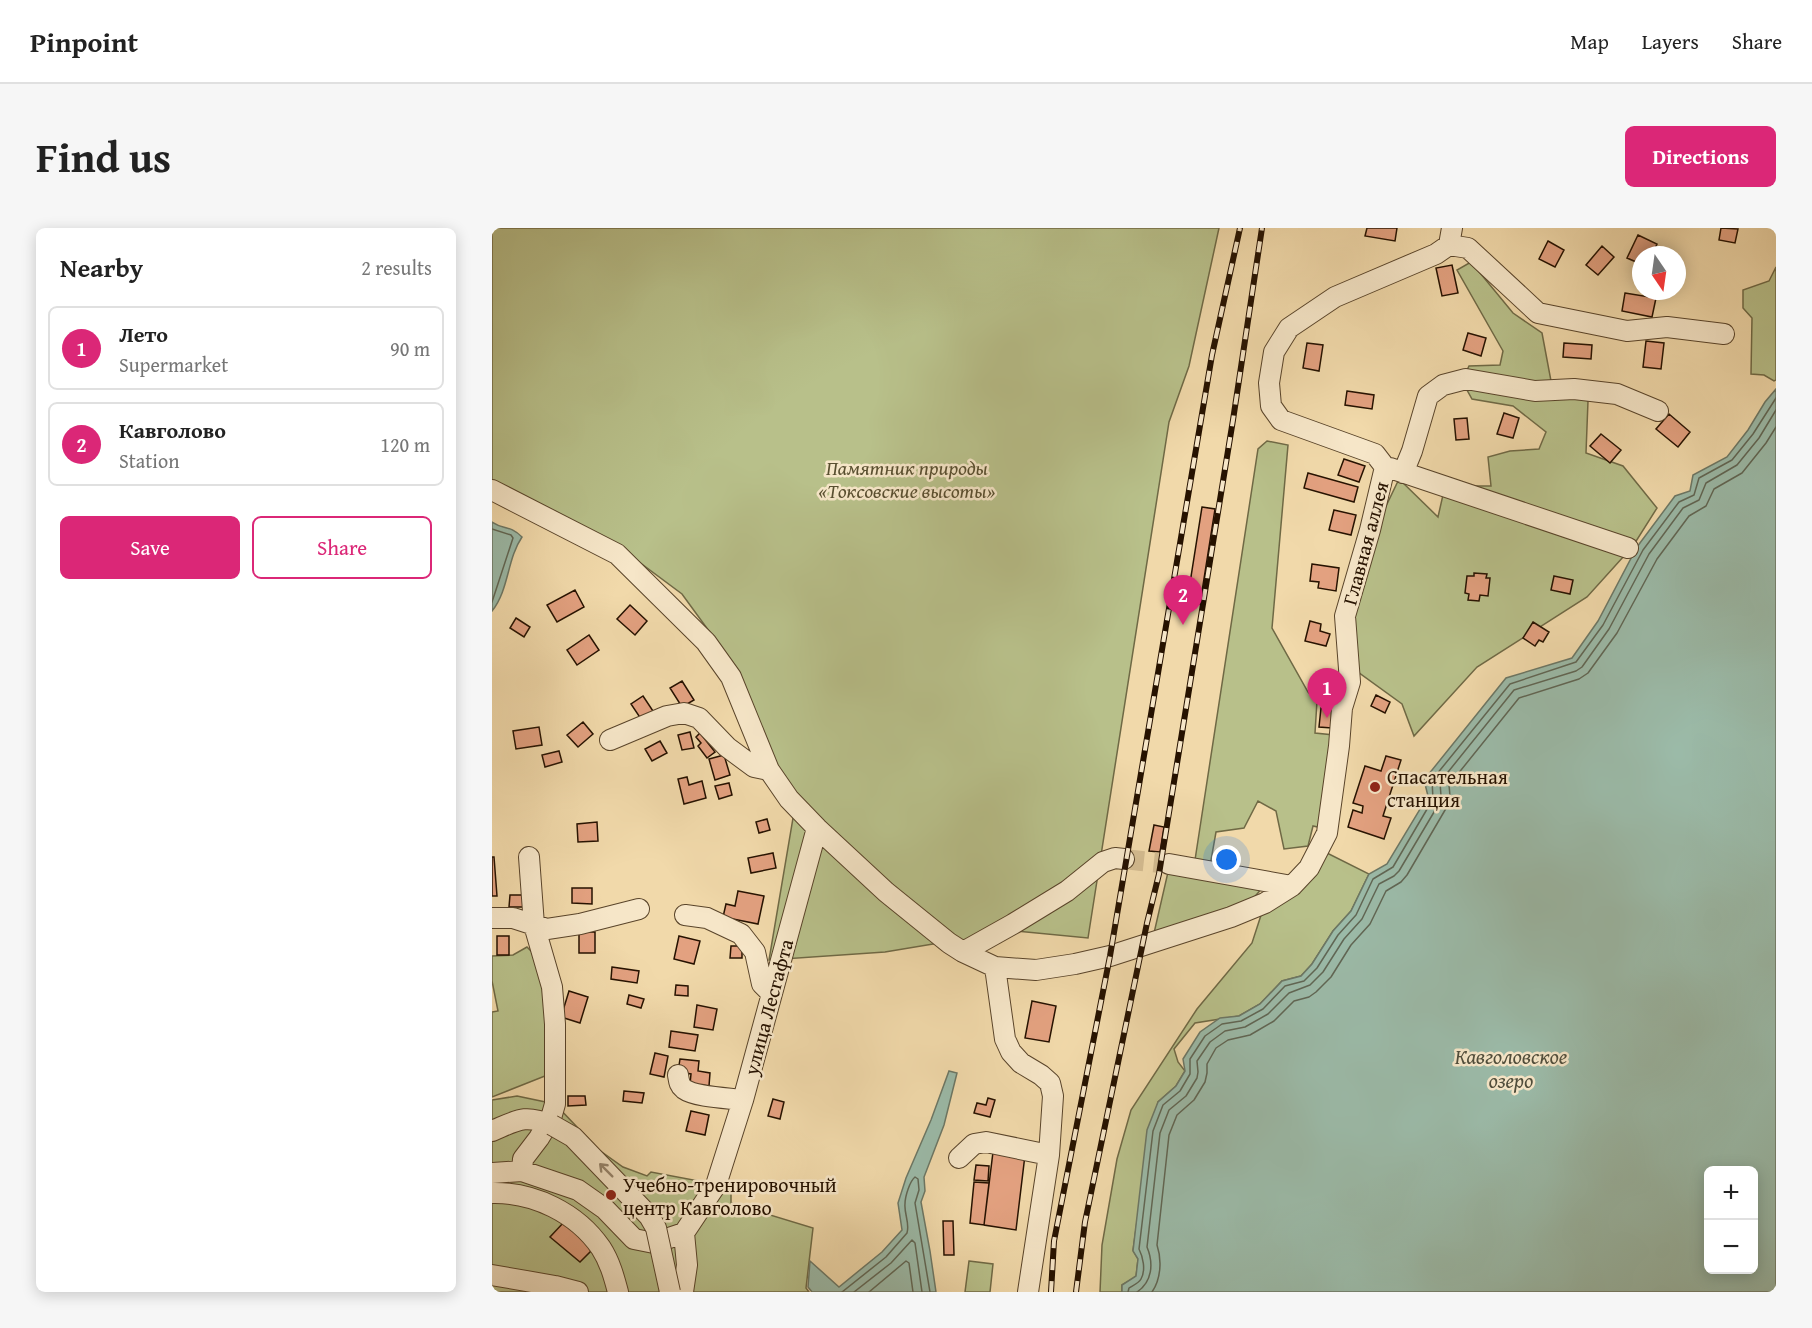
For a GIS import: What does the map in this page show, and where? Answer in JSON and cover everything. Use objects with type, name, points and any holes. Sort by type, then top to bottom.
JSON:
[{"type":"street","points":[[1450,236],[1468,248],[1538,313],[1626,331],[1667,327],[1724,334]]},
{"type":"street","name":"Главная аллея","points":[[995,967],[1036,970],[1110,956],[1231,917],[1265,903],[1292,886],[1309,868],[1328,833],[1342,708],[1350,682],[1345,616],[1370,530],[1394,470],[1375,454],[1281,420],[1270,406],[1269,383],[1274,352],[1289,328],[1335,297],[1436,254],[1450,236]]},
{"type":"street","points":[[1628,548],[1394,470],[1412,451],[1428,396],[1443,385],[1466,379],[1535,391],[1574,389],[1617,394],[1658,411]]},
{"type":"street","points":[[492,490],[618,554],[699,634],[731,677],[769,770],[789,799],[885,892],[949,943],[995,967],[1005,1039],[1011,1052],[1021,1063],[1050,1083],[1053,1096],[1049,1155],[1028,1292]]},
{"type":"street","points":[[610,740],[667,716],[684,713],[699,718],[727,747],[754,767],[769,770]]},
{"type":"street","name":"улица Лесгафта","points":[[684,1233],[716,1185],[742,1100],[817,828]]},
{"type":"street","points":[[522,1172],[524,1159],[551,1118],[555,1104],[555,1024],[552,987],[534,925],[529,857]]},
{"type":"street","points":[[963,952],[1067,891],[1103,862],[1124,858]]},
{"type":"street","points":[[1169,864],[1292,886]]},
{"type":"street","points":[[492,918],[513,918],[548,929],[580,924],[639,909]]},
{"type":"street","points":[[685,915],[707,918],[741,934],[755,952],[762,984],[771,993]]},
{"type":"street","points":[[678,1076],[679,1084],[694,1093],[742,1100]]},
{"type":"street","points":[[492,1131],[520,1118],[538,1119],[573,1137],[649,1216],[656,1228],[670,1292]]},
{"type":"street","points":[[959,1158],[974,1144],[986,1142],[1049,1155]]},
{"type":"street","points":[[492,1173],[522,1172],[578,1190],[604,1209],[634,1239],[654,1244],[684,1233],[687,1265],[683,1292]]},
{"type":"street","points":[[492,1193],[514,1194],[531,1198],[560,1210],[576,1222],[589,1233],[601,1249],[611,1267],[618,1292]]},
{"type":"street","points":[[492,1275],[578,1292]]},
{"type":"green space","name":"Памятник природы «Токсовские высоты»","points":[[492,228],[1219,228],[1189,366],[1169,422],[1088,938],[1016,931],[969,943],[957,940],[885,952],[769,960],[793,818],[714,638],[682,594],[616,545],[492,484]]},
{"type":"green space","points":[[1471,262],[1513,313],[1542,333],[1551,381],[1588,401],[1586,453],[1623,466],[1657,508],[1633,546],[1587,597],[1477,667],[1414,736],[1402,704],[1358,672],[1351,615],[1376,527],[1399,479],[1438,517],[1445,486],[1491,486],[1488,457],[1510,451],[1539,449],[1546,432],[1513,406],[1472,399],[1462,381],[1469,366],[1500,365],[1503,351],[1457,270]]},
{"type":"green space","points":[[1776,267],[1776,380],[1774,381],[1764,375],[1751,374],[1752,318],[1743,308],[1743,290],[1769,281]]},
{"type":"green space","points":[[1267,441],[1288,445],[1272,628],[1308,692],[1317,701],[1315,733],[1334,735],[1322,828],[1313,826],[1308,846],[1284,849],[1276,811],[1258,801],[1244,828],[1216,832],[1210,866],[1195,860],[1258,449]]},
{"type":"green space","points":[[1319,849],[1369,874],[1351,911],[1333,931],[1312,964],[1301,976],[1282,981],[1260,1004],[1239,1016],[1195,1023],[1174,1049],[1178,1062],[1185,1071],[1176,1086],[1158,1102],[1133,1250],[1138,1259],[1136,1277],[1122,1285],[1122,1292],[1100,1292],[1102,1245],[1117,1159],[1131,1110],[1197,1009],[1252,943],[1265,903]]},
{"type":"green space","points":[[1168,872],[1263,887],[1251,901],[1154,933]]},
{"type":"green space","points":[[527,947],[538,958],[546,988],[545,1076],[492,1097],[492,1012],[498,1011],[492,981],[492,956],[513,955]]},
{"type":"green space","name":"Учебно-тренировочный центр Кавголово","points":[[517,1096],[555,1104],[599,1150],[623,1167],[647,1176],[651,1172],[731,1187],[731,1203],[813,1228],[806,1288],[809,1292],[492,1292],[492,1100]]},
{"type":"green space","points":[[969,1261],[993,1264],[990,1292],[965,1292]]},
{"type":"water","name":"Кавголовское озеро","points":[[1776,389],[1776,1292],[1122,1292],[1122,1285],[1136,1276],[1138,1259],[1133,1251],[1147,1130],[1158,1102],[1176,1086],[1185,1071],[1183,1059],[1200,1032],[1220,1018],[1239,1016],[1260,1004],[1282,981],[1301,976],[1312,964],[1333,931],[1351,911],[1369,874],[1387,864],[1428,796],[1424,780],[1506,678],[1572,658],[1598,621],[1637,547],[1675,496],[1690,491],[1693,475],[1727,457]]},
{"type":"water","points":[[492,522],[522,537],[513,555],[502,594],[492,611]]},
{"type":"water","points":[[949,1071],[957,1073],[944,1125],[924,1177],[925,1191],[921,1202],[936,1292],[812,1292],[808,1287],[810,1261],[839,1287],[882,1252],[902,1230],[898,1203]]},
{"type":"building","points":[[1367,228],[1397,228],[1395,241],[1365,236]]},
{"type":"building","points":[[1721,228],[1738,229],[1735,243],[1719,240]]},
{"type":"building","points":[[1638,235],[1657,244],[1656,246],[1633,246]]},
{"type":"building","points":[[1548,241],[1564,250],[1555,267],[1539,259]]},
{"type":"building","points":[[1602,246],[1614,257],[1598,275],[1586,265]]},
{"type":"building","points":[[1632,248],[1632,260],[1627,258]]},
{"type":"building","points":[[1452,265],[1458,293],[1442,296],[1436,268]]},
{"type":"building","points":[[1625,293],[1632,294],[1632,300],[1656,300],[1652,317],[1622,311]]},
{"type":"building","points":[[1468,333],[1486,338],[1481,356],[1463,350]]},
{"type":"building","points":[[1646,341],[1664,343],[1661,369],[1643,367]]},
{"type":"building","points":[[1307,343],[1323,345],[1319,371],[1303,368]]},
{"type":"building","points":[[1564,343],[1592,345],[1591,359],[1563,357]]},
{"type":"building","points":[[1347,391],[1374,395],[1372,409],[1345,405]]},
{"type":"building","points":[[1504,413],[1519,418],[1513,438],[1497,434]]},
{"type":"building","points":[[1669,414],[1690,432],[1678,447],[1656,429]]},
{"type":"building","points":[[1467,418],[1469,439],[1456,440],[1454,419]]},
{"type":"building","points":[[1601,434],[1621,450],[1610,463],[1590,446]]},
{"type":"building","points":[[1344,459],[1365,466],[1359,482],[1338,475]]},
{"type":"building","points":[[1308,473],[1358,487],[1354,502],[1304,488]]},
{"type":"building","points":[[1202,507],[1215,509],[1200,604],[1187,602]]},
{"type":"building","points":[[1334,510],[1356,515],[1351,535],[1329,530]]},
{"type":"building","points":[[1312,564],[1339,568],[1336,591],[1318,588],[1319,582],[1310,581]]},
{"type":"building","points":[[1474,573],[1487,574],[1486,578],[1490,578],[1488,596],[1480,595],[1479,601],[1468,600],[1469,594],[1465,593],[1467,576],[1474,576]]},
{"type":"building","points":[[1554,576],[1573,580],[1570,594],[1551,590]]},
{"type":"building","points":[[575,590],[584,607],[557,622],[547,605]]},
{"type":"building","points":[[630,605],[647,621],[635,635],[617,619]]},
{"type":"building","points":[[516,618],[530,627],[524,637],[510,628]]},
{"type":"building","points":[[1310,621],[1321,624],[1320,631],[1330,634],[1326,646],[1305,641]]},
{"type":"building","points":[[1533,622],[1549,632],[1543,642],[1539,640],[1535,646],[1523,638]]},
{"type":"building","points":[[589,635],[599,650],[577,665],[567,650]]},
{"type":"building","points":[[1317,675],[1338,680],[1335,694],[1313,689]]},
{"type":"building","points":[[682,681],[694,700],[682,707],[670,688]]},
{"type":"building","points":[[1376,695],[1390,702],[1385,713],[1371,706]]},
{"type":"building","points":[[643,696],[655,714],[643,722],[631,704]]},
{"type":"building","points":[[1321,708],[1334,709],[1332,728],[1319,727]]},
{"type":"building","points":[[583,722],[593,734],[578,747],[567,735]]},
{"type":"building","points":[[539,727],[542,745],[516,749],[513,731]]},
{"type":"building","points":[[690,732],[694,748],[682,750],[678,735]]},
{"type":"building","points":[[700,733],[715,752],[707,758],[698,746],[701,743],[696,737]]},
{"type":"building","points":[[660,741],[667,753],[652,761],[645,749]]},
{"type":"building","points":[[559,751],[562,762],[545,767],[542,755]]},
{"type":"building","points":[[724,755],[730,775],[715,780],[709,759]]},
{"type":"building","name":"Спасательная станция","points":[[1386,756],[1401,760],[1383,816],[1391,818],[1384,839],[1348,827],[1353,810],[1362,813],[1363,806],[1353,803],[1365,766],[1381,771]]},
{"type":"building","points":[[687,777],[689,785],[702,781],[706,798],[684,804],[678,779]]},
{"type":"building","points":[[729,783],[732,795],[719,799],[715,786]]},
{"type":"building","points":[[767,819],[770,830],[759,833],[756,822]]},
{"type":"building","points":[[597,822],[598,841],[578,842],[577,824]]},
{"type":"building","points":[[1154,825],[1164,827],[1160,852],[1149,851]]},
{"type":"building","points":[[773,853],[776,868],[751,873],[748,858]]},
{"type":"building","points":[[492,857],[494,857],[497,896],[492,896]]},
{"type":"building","points":[[572,888],[592,888],[592,904],[572,903]]},
{"type":"building","points":[[738,891],[764,896],[758,924],[723,917],[726,904],[735,906]]},
{"type":"building","points":[[510,895],[524,895],[524,907],[509,907]]},
{"type":"building","points":[[579,932],[595,932],[595,953],[579,953]]},
{"type":"building","points":[[497,936],[509,936],[509,955],[497,955]]},
{"type":"building","points":[[679,936],[700,941],[694,964],[674,959]]},
{"type":"building","points":[[731,946],[742,946],[742,958],[730,958]]},
{"type":"building","points":[[612,967],[639,971],[637,983],[611,979]]},
{"type":"building","points":[[676,985],[688,986],[688,996],[675,995]]},
{"type":"building","points":[[569,991],[588,997],[580,1023],[561,1017]]},
{"type":"building","points":[[629,995],[644,999],[641,1008],[627,1004]]},
{"type":"building","points":[[1032,1001],[1056,1006],[1049,1042],[1025,1038]]},
{"type":"building","points":[[697,1005],[717,1009],[713,1030],[694,1027]]},
{"type":"building","points":[[671,1031],[698,1035],[695,1051],[669,1047]]},
{"type":"building","points":[[655,1053],[668,1056],[664,1077],[650,1074]]},
{"type":"building","points":[[680,1059],[699,1061],[698,1071],[710,1073],[709,1086],[690,1084],[691,1074],[678,1072]]},
{"type":"building","points":[[624,1091],[644,1093],[642,1103],[623,1101]]},
{"type":"building","points":[[568,1096],[585,1096],[586,1105],[568,1106]]},
{"type":"building","points":[[988,1098],[995,1100],[990,1117],[974,1113],[977,1103],[986,1105]]},
{"type":"building","points":[[773,1099],[784,1102],[780,1119],[768,1116]]},
{"type":"building","points":[[691,1111],[709,1115],[705,1135],[686,1131]]},
{"type":"building","points":[[993,1152],[1025,1155],[1016,1230],[984,1225]]},
{"type":"building","points":[[976,1165],[989,1166],[988,1181],[974,1180]]},
{"type":"building","points":[[974,1182],[989,1183],[984,1225],[970,1223]]},
{"type":"building","points":[[943,1221],[953,1221],[954,1255],[944,1255]]},
{"type":"building","points":[[564,1222],[592,1250],[580,1262],[550,1237]]},
{"type":"tunnel","points":[[1124,859],[1169,864]]},
{"type":"railway","points":[[1051,1292],[1054,1241],[1110,956],[1212,355],[1240,228]]},
{"type":"railway","points":[[1076,1292],[1085,1222],[1159,874],[1262,228]]},
{"type":"place","name":"Кавголово","points":[[1183,625]]},
{"type":"place","name":"Лето","points":[[1327,718]]},
{"type":"place","name":"Спасательная станция","points":[[1375,787]]},
{"type":"place","name":"Учебно-тренировочный центр Кавголово","points":[[611,1195]]}]
